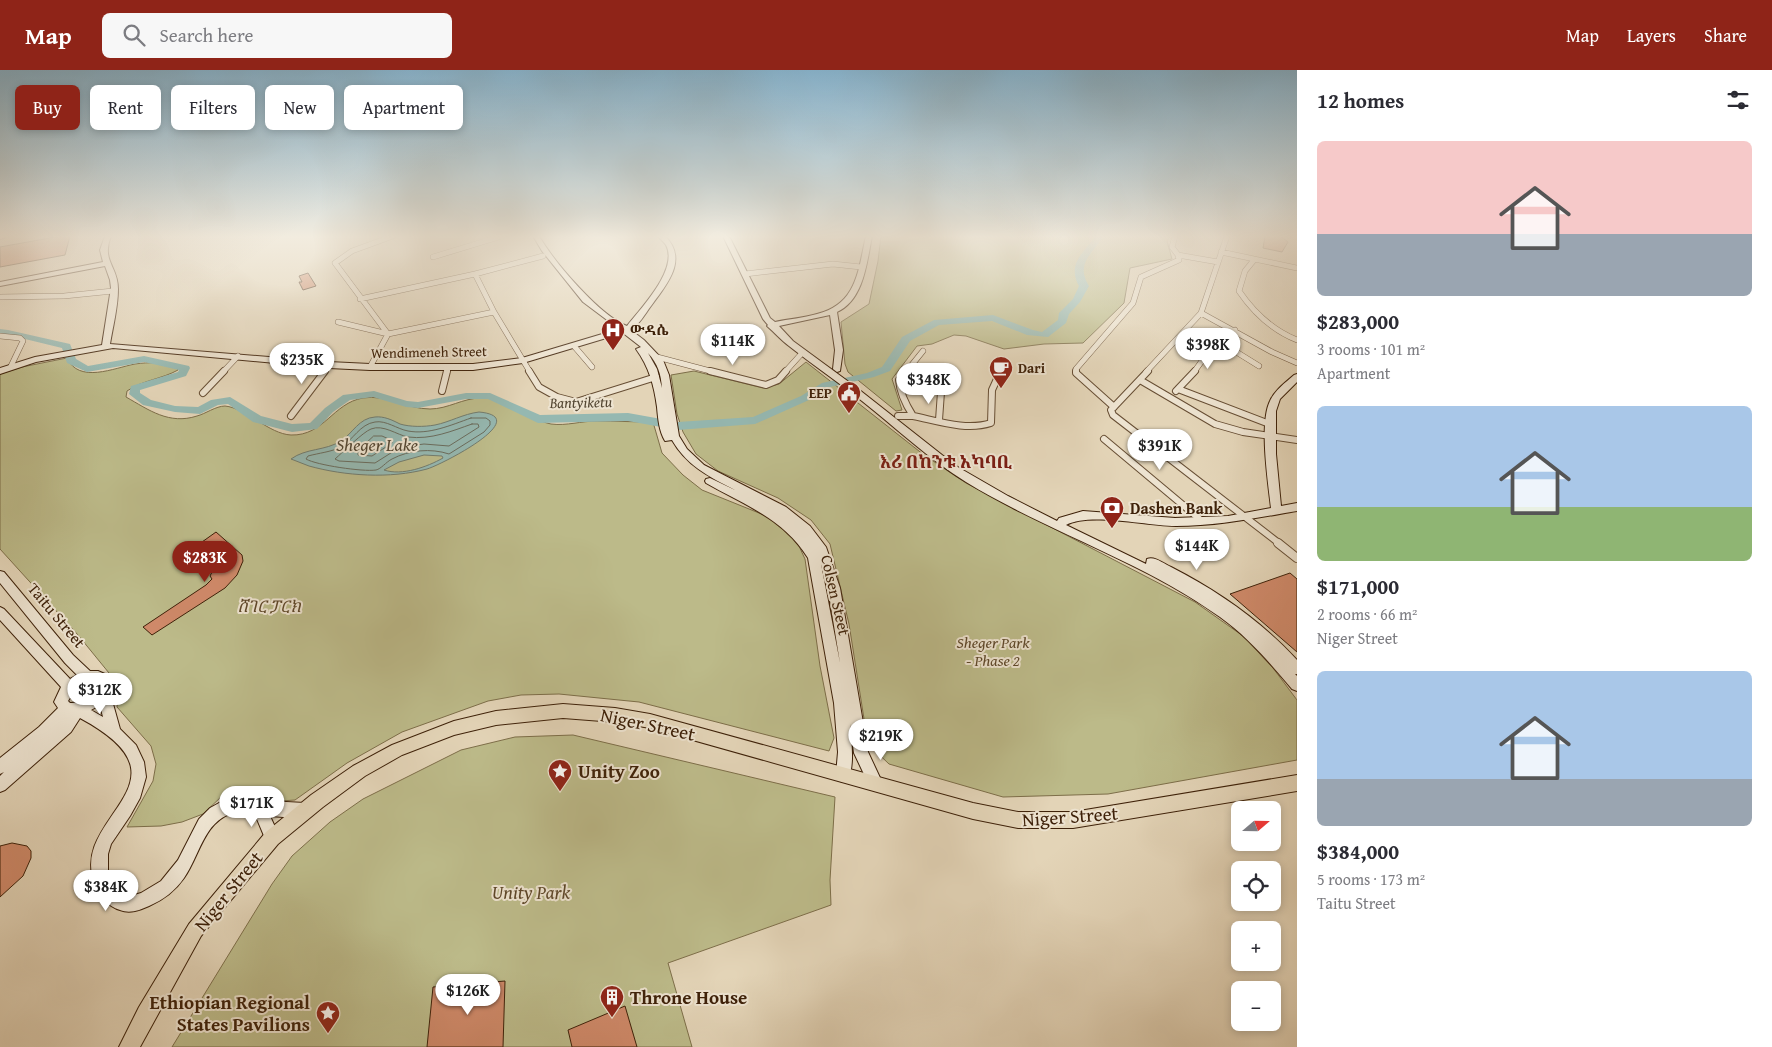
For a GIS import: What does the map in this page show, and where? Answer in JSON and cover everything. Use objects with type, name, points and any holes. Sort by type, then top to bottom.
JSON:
[{"type":"main road","points":[[0,284],[13,282]]},
{"type":"main road","points":[[106,346],[114,282]]},
{"type":"main road","points":[[564,282],[585,308],[657,357],[665,375],[665,405]]},
{"type":"main road","points":[[570,282],[592,306],[648,358],[665,405]]},
{"type":"main road","points":[[622,332],[634,324],[664,282]]},
{"type":"main road","points":[[749,282],[764,311],[775,325],[803,352],[838,372]]},
{"type":"main road","points":[[775,325],[833,311],[846,303],[852,295],[856,282]]},
{"type":"main road","points":[[833,311],[839,350],[838,372]]},
{"type":"main road","points":[[787,332],[801,319]]},
{"type":"main road","points":[[775,325],[787,332],[838,372],[952,468],[1004,499],[1061,524],[1083,515],[1175,522],[1228,520],[1297,506]]},
{"type":"main road","name":"Wendimeneh Street","points":[[0,370],[106,346],[329,365],[448,368],[484,366],[523,360],[622,332]]},
{"type":"main road","points":[[1276,510],[1271,436],[1273,404],[1280,392],[1297,376]]},
{"type":"main road","points":[[857,389],[898,416],[963,467],[1019,500],[1124,557],[1235,610],[1259,629],[1297,670]]},
{"type":"main road","name":"Colsen Steet","points":[[665,405],[669,430],[668,442],[676,454],[696,473],[728,492],[780,518],[810,540],[841,703],[845,752],[843,775]]},
{"type":"main road","points":[[810,540],[822,550],[834,588],[861,753],[875,782]]},
{"type":"main road","name":"Taitu Street","points":[[0,575],[69,659],[87,677],[102,679],[105,688],[102,693]]},
{"type":"main road","points":[[1204,595],[1263,646],[1297,685]]},
{"type":"main road","points":[[0,612],[69,687]]},
{"type":"main road","points":[[87,677],[69,687],[62,696],[61,702],[114,731]]},
{"type":"main road","points":[[0,768],[44,730],[72,709],[92,704],[102,693]]},
{"type":"main road","points":[[102,693],[114,731],[137,759],[139,768],[138,779],[130,802],[102,843],[99,855],[99,876],[111,897],[117,901],[124,904],[136,903],[152,898],[166,887],[176,878],[185,865],[205,822],[226,807],[247,802],[259,807],[279,811],[305,810]]},
{"type":"main road","points":[[0,785],[66,728],[72,709]]},
{"type":"main road","name":"Niger Street","points":[[129,1047],[195,930],[272,838],[305,810],[359,771],[396,750],[454,728],[496,718],[563,711],[590,712],[650,721],[999,818],[1040,821],[1073,820],[1295,784]]},
{"type":"main road","points":[[259,807],[272,838]]},
{"type":"street","points":[[348,282],[388,334]]},
{"type":"street","points":[[360,299],[440,282]]},
{"type":"street","points":[[479,282],[494,312],[539,387],[556,397],[576,402],[599,397],[656,377]]},
{"type":"street","points":[[1114,407],[1076,373],[1076,369],[1095,345],[1126,314],[1133,303],[1140,282]]},
{"type":"street","points":[[1212,282],[1207,301],[1201,313],[1111,410],[1113,415],[1297,558]]},
{"type":"street","points":[[1242,282],[1239,291],[1246,301],[1274,330],[1297,340]]},
{"type":"street","points":[[0,297],[64,296],[114,291]]},
{"type":"street","points":[[338,322],[388,334],[494,312]]},
{"type":"street","points":[[1201,313],[1235,330],[1266,350],[1297,363]]},
{"type":"street","points":[[1171,396],[1218,340],[1235,330]]},
{"type":"street","points":[[370,367],[388,334]]},
{"type":"street","points":[[0,336],[20,338],[23,341],[11,366]]},
{"type":"street","points":[[1218,340],[1259,366]]},
{"type":"street","points":[[574,346],[592,367]]},
{"type":"street","points":[[912,416],[902,395],[899,380],[922,351]]},
{"type":"street","points":[[657,357],[766,385],[778,380],[803,352]]},
{"type":"street","points":[[203,393],[238,356]]},
{"type":"street","points":[[291,416],[329,365]]},
{"type":"street","points":[[442,391],[448,368]]},
{"type":"street","points":[[898,416],[912,416],[976,426],[991,423],[992,390],[997,379],[1002,377]]},
{"type":"street","points":[[1140,380],[1171,396],[1215,424],[1243,432],[1297,440]]},
{"type":"street","points":[[1178,389],[1272,425]]},
{"type":"street","points":[[939,420],[941,392]]},
{"type":"street","points":[[1104,439],[1202,521]]},
{"type":"green space","points":[[874,282],[1128,282],[1124,303],[1083,343],[1044,344],[1004,349],[966,336],[954,335],[932,344],[917,346],[892,379],[902,410],[896,411],[848,372],[845,364],[841,322],[869,304]]},
{"type":"green space","name":"ሸገር ፓርክ","points":[[67,358],[73,366],[88,372],[107,371],[146,363],[172,365],[177,367],[178,370],[133,387],[127,391],[126,397],[160,415],[177,419],[197,416],[225,406],[241,411],[283,434],[291,435],[302,434],[312,430],[344,406],[353,401],[371,397],[430,409],[437,409],[474,398],[490,399],[508,404],[533,418],[551,424],[597,421],[653,422],[662,453],[683,475],[702,490],[764,515],[788,531],[798,544],[805,559],[820,666],[834,738],[829,751],[639,702],[559,694],[521,695],[488,701],[402,732],[347,763],[295,800],[281,801],[260,791],[239,791],[222,796],[203,814],[182,822],[161,826],[127,827],[153,781],[156,764],[151,746],[117,707],[118,697],[109,673],[78,635],[0,549],[0,374],[22,367]]},
{"type":"green space","name":"Sheger Park - Phase 2","points":[[806,362],[924,455],[966,483],[1195,602],[1243,636],[1273,668],[1297,700],[1297,760],[1108,794],[1003,797],[889,764],[868,744],[849,624],[830,544],[811,520],[778,498],[718,471],[696,454],[683,432],[677,414],[671,375],[694,371],[763,388],[779,384]]},
{"type":"green space","name":"Unity Park","points":[[573,735],[835,797],[830,880],[831,905],[668,963],[692,1047],[172,1047],[272,884],[292,856],[330,822],[363,799],[461,750],[515,737]]},
{"type":"water","name":"Sheger Lake","points":[[479,412],[493,416],[496,422],[491,431],[464,451],[427,469],[383,475],[352,474],[309,466],[291,459],[297,455],[341,441],[360,423],[369,418],[382,417],[404,425],[431,426]],"holes":[[[424,455],[442,456],[443,458],[414,470],[399,472],[384,470],[399,462]]]},
{"type":"building","points":[[299,282],[313,282],[316,286],[303,290]]},
{"type":"building","points":[[216,532],[242,555],[243,561],[237,575],[225,588],[152,635],[143,627],[212,579],[210,576],[215,566],[220,562],[220,557],[202,542]]},
{"type":"building","points":[[1290,573],[1297,579],[1297,652],[1230,594]]},
{"type":"building","points":[[12,843],[27,846],[31,851],[31,858],[23,876],[0,897],[0,846]]},
{"type":"building","points":[[505,981],[503,1047],[427,1047],[433,987]]},
{"type":"building","name":"Throne House","points":[[625,1006],[637,1047],[572,1047],[568,1030]]},
{"type":"waterway","name":"Bantyiketu","points":[[0,332],[66,346],[71,361],[87,369],[144,359],[185,368],[182,374],[135,388],[134,394],[147,403],[175,409],[200,411],[215,402],[230,400],[257,419],[292,428],[313,426],[329,410],[347,397],[374,394],[406,404],[418,405],[466,396],[490,396],[538,419],[628,417],[678,426],[755,420],[805,398],[826,385],[870,375],[886,369],[906,339],[937,322],[993,318],[1031,333],[1044,335],[1063,321],[1064,313],[1077,300],[1084,286],[1081,282]]},
{"type":"place","name":"ውዳሴ","points":[[613,351]]},
{"type":"place","name":"Dari","points":[[1001,389]]},
{"type":"place","name":"EEP","points":[[849,414]]},
{"type":"place","name":"Dashen Bank","points":[[1112,529]]},
{"type":"place","name":"Unity Zoo","points":[[560,792]]},
{"type":"place","name":"Throne House","points":[[612,1018]]},
{"type":"place","name":"Ethiopian Regional States Pavilions","points":[[328,1034]]},
{"type":"district","name":"እሪ በከንቱ አካባቢ","points":[[946,461]]}]
